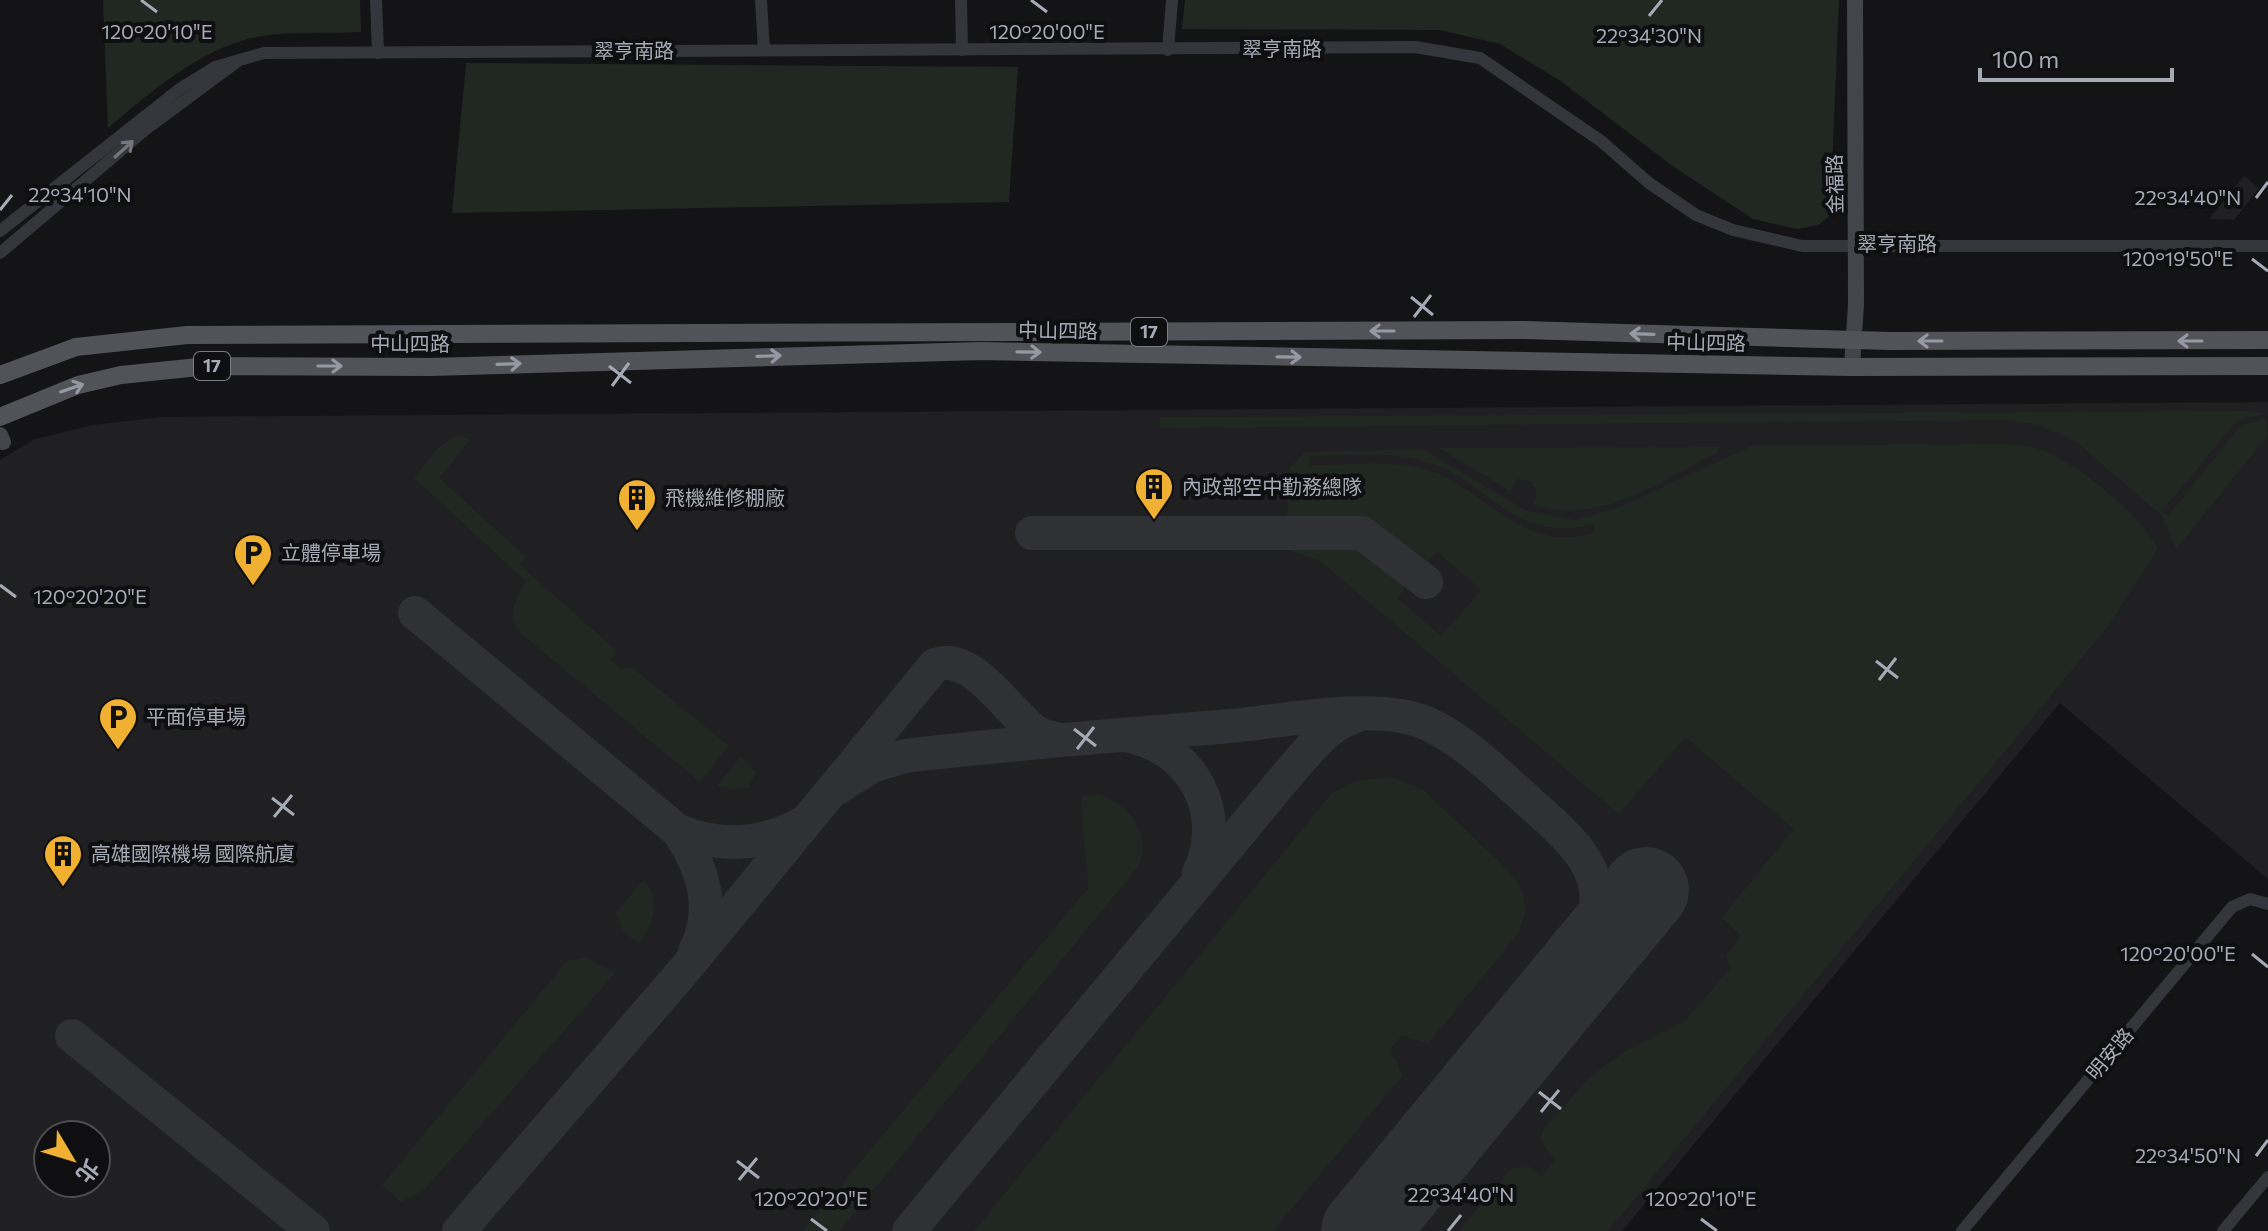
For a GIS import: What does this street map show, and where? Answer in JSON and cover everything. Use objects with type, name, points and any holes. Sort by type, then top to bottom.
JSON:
[{"type":"main road","name":"中山四路","points":[[0,375],[76,347],[187,335],[1524,330],[1853,340],[2268,340]]},
{"type":"main road","name":"中山四路","points":[[0,417],[78,385],[121,375],[208,366],[431,367],[981,351],[1852,367],[2268,366]]},
{"type":"street","points":[[376,0],[378,53]]},
{"type":"street","points":[[761,0],[764,50]]},
{"type":"street","points":[[961,0],[962,50]]},
{"type":"street","points":[[1168,50],[1172,0]]},
{"type":"street","name":"金福路","points":[[1852,367],[1856,243],[1855,0]]},
{"type":"street","name":"翠亨南路","points":[[0,231],[181,88],[215,67],[240,59],[290,51],[1415,47],[1480,58],[1601,141],[1649,183],[1696,215],[1733,230],[1802,246],[1856,243],[2268,246]]},
{"type":"street","name":"翠亨南路","points":[[0,253],[145,130],[240,59]]},
{"type":"street","name":"明安路","points":[[1962,1231],[2232,907],[2250,899],[2268,904]]},
{"type":"street","points":[[2223,1231],[2268,1177]]},
{"type":"shaded area","points":[[103,0],[360,0],[361,32],[273,34],[240,41],[179,72],[108,128]]},
{"type":"shaded area","points":[[1185,0],[1839,0],[1830,216],[1818,225],[1797,229],[1753,219],[1674,167],[1559,80],[1500,44],[1440,30],[1182,29]]},
{"type":"shaded area","points":[[466,63],[1018,67],[1009,202],[452,213]]},
{"type":"shaded area","points":[[2244,176],[2259,188],[2234,220],[2209,219]]},
{"type":"shaded area","points":[[2268,402],[2268,879],[2060,703],[1622,1231],[0,1231],[0,460],[35,439],[93,425],[162,417]]},
{"type":"shaded area","points":[[2250,411],[2261,414],[2237,421],[2162,511],[2168,516],[2241,425],[2265,419],[2268,435],[2176,549],[2161,515],[2077,442],[2040,425],[2004,420],[1160,428],[1160,417]]},
{"type":"shaded area","points":[[456,436],[471,439],[439,478],[526,557],[520,565],[617,651],[610,660],[620,668],[634,669],[729,746],[700,782],[518,631],[513,617],[514,605],[526,581],[414,478],[439,447]]},
{"type":"shaded area","points":[[2005,444],[2032,447],[2068,463],[2104,489],[2149,534],[2158,548],[2110,624],[1608,1231],[1459,1231],[1511,1169],[1528,1166],[1542,1176],[1554,1160],[1541,1140],[1543,1130],[1591,1076],[1626,1051],[1685,1021],[1731,967],[1726,956],[1741,936],[1722,917],[1794,829],[1685,737],[1619,814],[1319,560],[1293,552],[1290,542],[1362,543],[1411,582],[1397,598],[1441,636],[1481,590],[1437,551],[1423,567],[1367,525],[1291,524],[1287,518],[1290,468],[1305,452],[1422,449],[1527,511],[1575,520],[1617,508],[1752,446]],"holes":[[[1379,455],[1420,460],[1464,480],[1521,518],[1542,526],[1566,529],[1594,524],[1595,532],[1569,537],[1545,535],[1524,527],[1444,476],[1421,468],[1380,464],[1309,465],[1309,457]]]},
{"type":"shaded area","points":[[1719,447],[1718,452],[1628,498],[1581,510],[1557,510],[1533,504],[1537,496],[1533,482],[1517,479],[1510,491],[1439,448]]},
{"type":"shaded area","points":[[741,756],[756,772],[748,788],[734,790],[717,786]]},
{"type":"shaded area","points":[[1392,777],[1423,790],[1510,872],[1523,891],[1525,913],[1517,935],[1428,1044],[1402,1035],[1389,1052],[1398,1063],[1402,1076],[1273,1231],[974,1231],[1332,793],[1355,781]]},
{"type":"shaded area","points":[[1098,794],[1120,805],[1135,820],[1142,840],[1140,864],[840,1231],[803,1231],[1088,888],[1081,796]]},
{"type":"shaded area","points":[[643,880],[653,895],[654,904],[648,929],[639,944],[622,930],[617,912]]},
{"type":"shaded area","points":[[586,957],[615,973],[424,1190],[401,1202],[382,1185],[567,961]]},
{"type":"taxiway","points":[[1032,533],[1362,533],[1426,582]]},
{"type":"taxiway","points":[[415,613],[678,831],[710,840],[742,842],[772,836],[803,823]]},
{"type":"taxiway","points":[[459,1231],[686,968],[935,665],[949,663],[963,667],[989,686],[1037,733],[1061,740]]},
{"type":"taxiway","points":[[834,790],[872,766],[905,756],[1331,714],[1408,717],[1443,732],[1472,752],[1562,832],[1579,852],[1596,888],[1596,907],[1583,953],[1570,982]]},
{"type":"taxiway","points":[[909,1231],[1288,774],[1326,733],[1354,717]]},
{"type":"taxiway","points":[[1130,736],[1152,743],[1172,755],[1199,788],[1209,829],[1207,851],[1199,873]]},
{"type":"taxiway","points":[[678,831],[694,859],[704,889],[705,920],[695,951]]},
{"type":"taxiway","points":[[72,1036],[313,1231]]},
{"type":"runway","points":[[1364,1231],[1646,890]]},
{"type":"place","name":"內政部空中勤務總隊","points":[[1154,521]]},
{"type":"place","name":"飛機維修棚廠","points":[[637,532]]},
{"type":"place","name":"立體停車場","points":[[253,587]]},
{"type":"place","name":"平面停車場","points":[[118,751]]},
{"type":"place","name":"高雄國際機場 國際航廈","points":[[63,888]]}]
